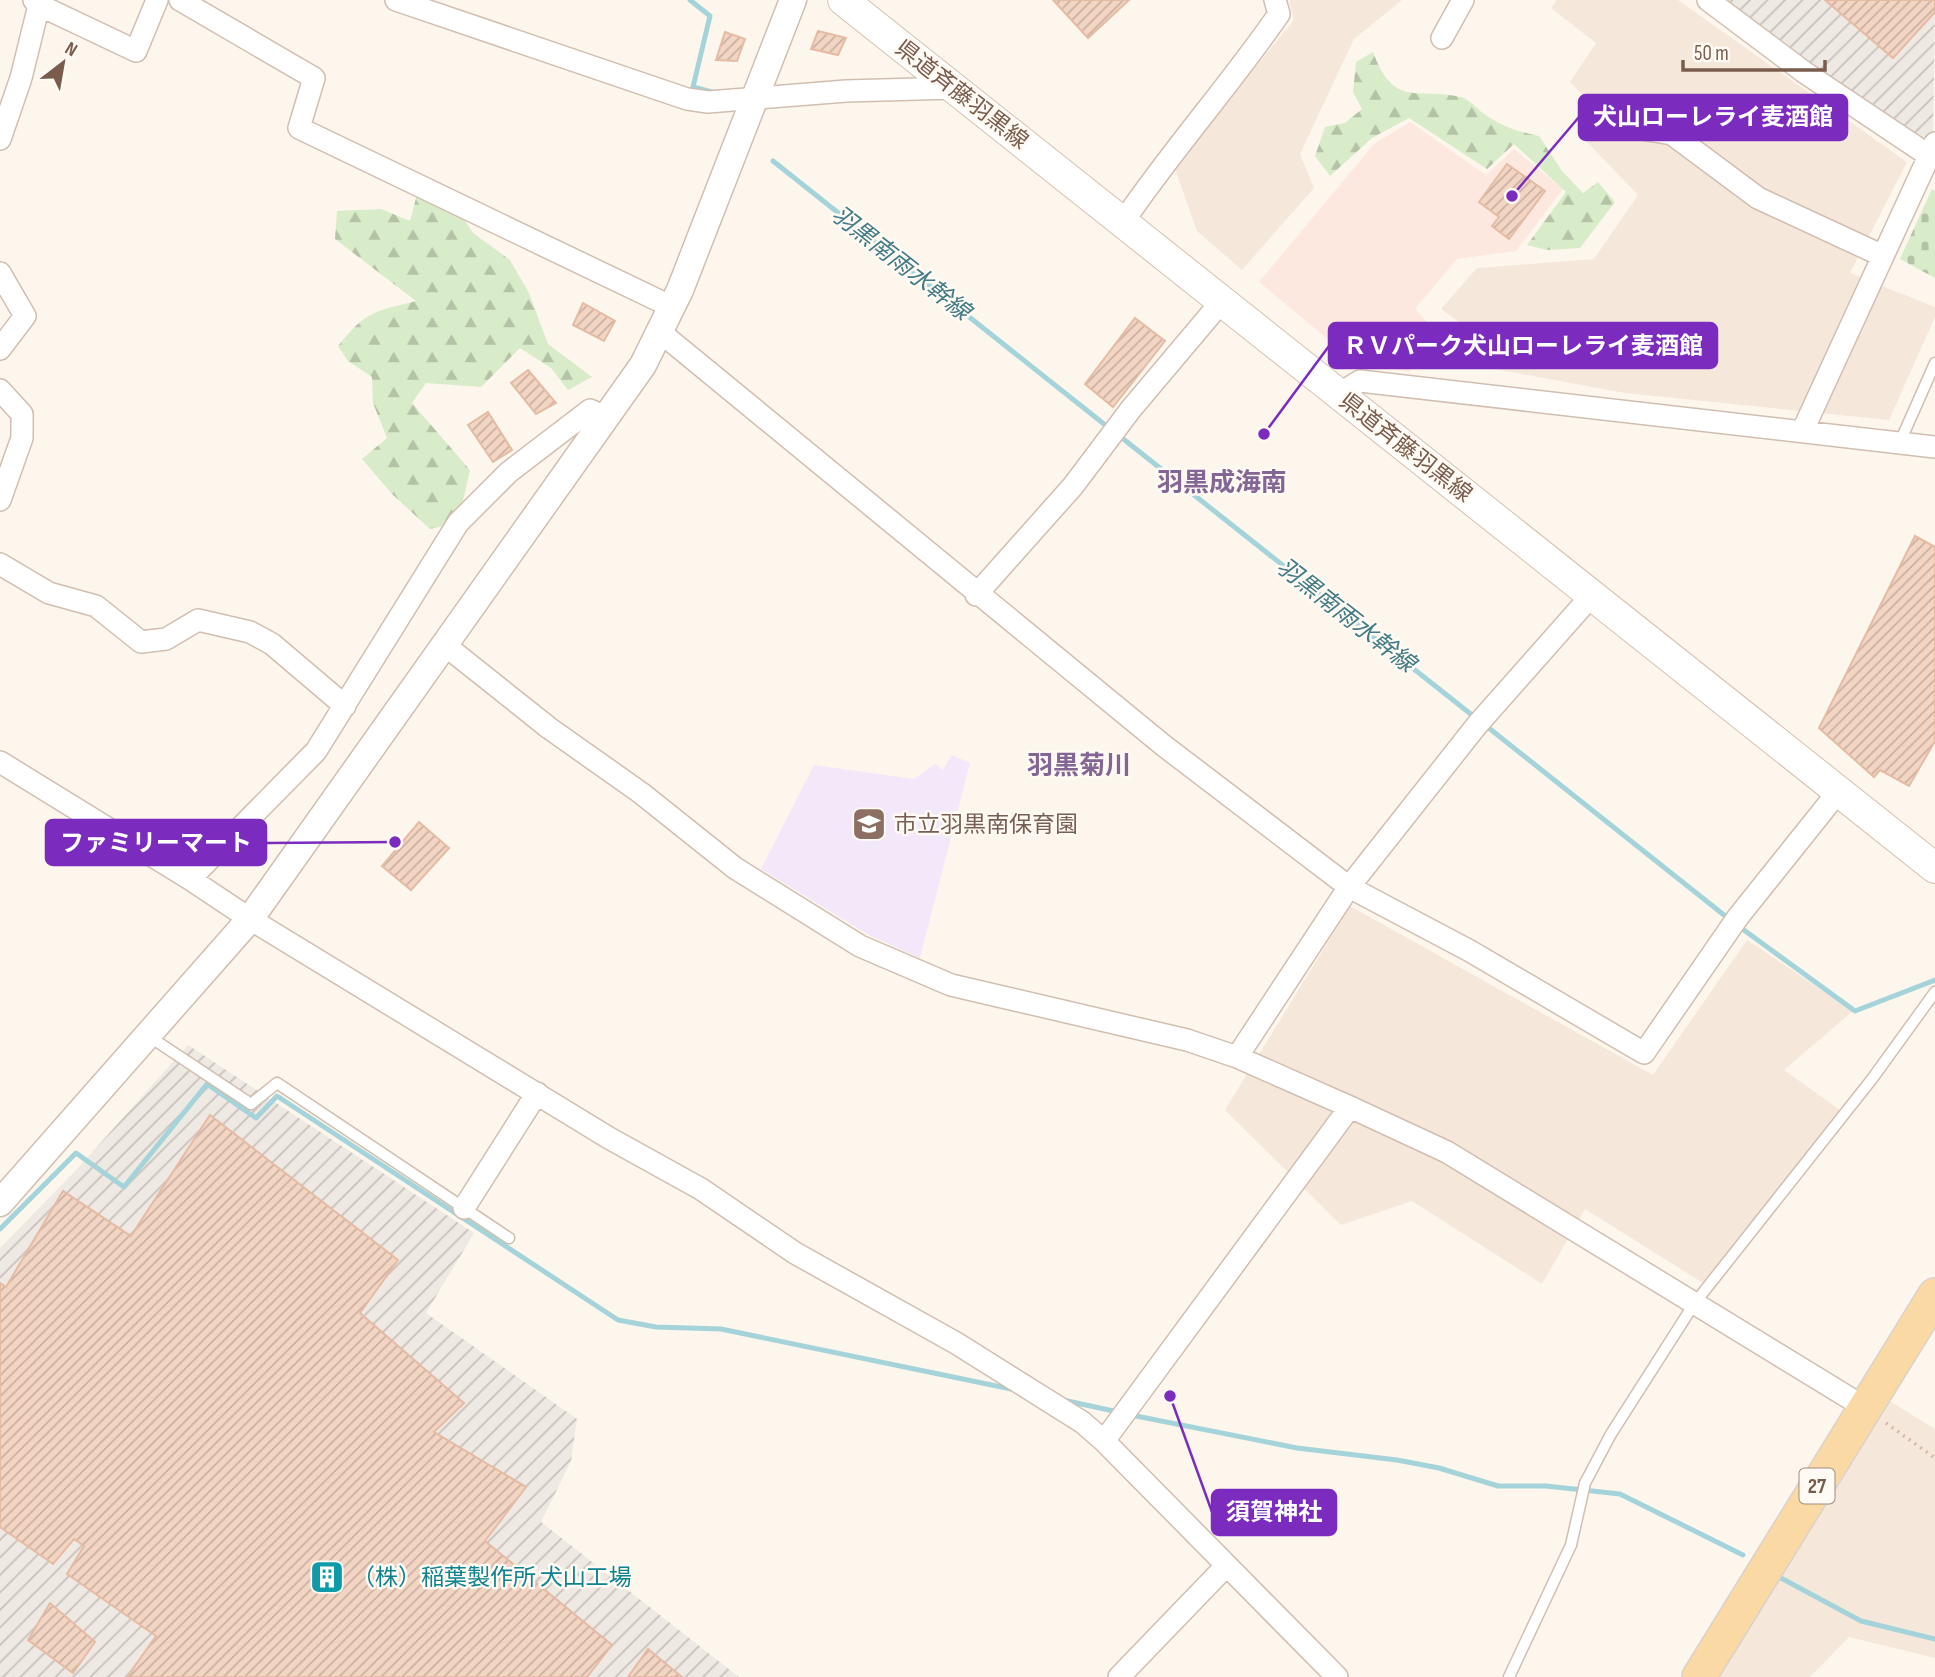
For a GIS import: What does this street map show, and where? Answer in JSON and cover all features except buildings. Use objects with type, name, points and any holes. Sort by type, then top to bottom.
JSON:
[{"type":"main road","name":"県道斉藤羽黒線","points":[[843,0],[1935,868]]},
{"type":"main road","name":"27","points":[[1699,1677],[1935,1296]]},
{"type":"street","points":[[0,139],[21,78],[36,3],[136,51],[157,0]]},
{"type":"street","points":[[180,0],[314,78],[299,128],[672,307]]},
{"type":"street","points":[[396,0],[687,99],[708,102],[846,90],[954,88]]},
{"type":"street","points":[[0,1203],[150,1037],[250,919],[643,365],[672,307],[793,0]]},
{"type":"street","points":[[1123,222],[1159,170],[1279,14],[1275,0]]},
{"type":"street","points":[[1442,38],[1463,0]]},
{"type":"street","points":[[1708,0],[1804,72],[1932,149],[1803,430]]},
{"type":"street","points":[[1632,122],[1648,130],[1672,134],[1758,198],[1883,256]]},
{"type":"street","points":[[0,273],[24,316],[0,349]]},
{"type":"street","points":[[976,594],[1073,486],[1114,431],[1222,301]]},
{"type":"street","points":[[660,332],[1163,745],[1349,887],[1470,951],[1644,1053],[1734,923],[1838,792]]},
{"type":"street","points":[[1339,394],[1360,381],[1935,447]]},
{"type":"street","points":[[0,390],[22,414],[22,438],[0,500]]},
{"type":"street","points":[[190,879],[316,751],[458,523],[509,472],[590,410],[606,417]]},
{"type":"street","points":[[0,564],[49,593],[96,606],[141,642],[166,639],[198,620],[250,632],[272,644],[345,706]]},
{"type":"street","points":[[1237,1057],[1349,887],[1481,720],[1592,595]]},
{"type":"street","points":[[446,646],[549,728],[641,793],[735,869],[860,946],[951,985],[1187,1040],[1237,1057],[1350,1107],[1447,1152],[1864,1407]]},
{"type":"street","points":[[0,762],[250,919],[701,1189],[795,1253],[956,1343],[1082,1422],[1104,1441],[1337,1677]]},
{"type":"street","points":[[464,1208],[537,1093]]},
{"type":"street","points":[[1104,1441],[1350,1107]]},
{"type":"street","points":[[1119,1677],[1226,1566]]},
{"type":"lane","points":[[1900,442],[1935,363]]},
{"type":"lane","points":[[1508,1677],[1572,1545],[1585,1483],[1611,1434],[1694,1304],[1872,1079],[1935,992]]},
{"type":"lane","points":[[150,1037],[251,1104],[277,1083],[509,1238]]},
{"type":"path","points":[[1864,1407],[1935,1458]]},
{"type":"shaded area","points":[[1289,0],[1402,0],[1354,39],[1300,154],[1314,188],[1242,270],[1197,231],[1174,166],[1294,20]]},
{"type":"shaded area","points":[[1557,0],[1678,0],[1907,162],[1850,273],[1935,307],[1935,317],[1889,420],[1625,393],[1440,359],[1467,328],[1441,309],[1477,268],[1594,259],[1638,195],[1587,142],[1597,110],[1570,82],[1596,43],[1551,8]]},
{"type":"shaded area","points":[[1725,0],[1935,0],[1933,133],[1919,139],[1813,68]]},
{"type":"shaded area","points":[[1410,122],[1486,175],[1514,149],[1563,189],[1516,251],[1457,259],[1415,309],[1440,335],[1409,372],[1355,362],[1259,282],[1374,144]]},
{"type":"shaded area","name":"市立羽黒南保育園","points":[[952,755],[970,763],[920,958],[869,935],[761,869],[814,765],[914,779],[935,764],[943,770]]},
{"type":"shaded area","points":[[1350,906],[1653,1075],[1747,940],[1853,1011],[1784,1070],[1847,1115],[1714,1290],[1585,1209],[1542,1284],[1412,1201],[1341,1225],[1225,1110]]},
{"type":"shaded area","points":[[188,1045],[474,1233],[426,1313],[577,1419],[571,1461],[541,1522],[739,1677],[0,1677],[0,1248],[79,1167]]},
{"type":"shaded area","points":[[1888,1400],[1935,1429],[1935,1658],[1849,1637],[1810,1677],[1720,1677]]},
{"type":"green space","points":[[1373,52],[1389,82],[1398,89],[1464,98],[1503,125],[1539,136],[1562,171],[1583,193],[1598,182],[1615,202],[1580,248],[1547,250],[1527,245],[1566,192],[1514,144],[1487,169],[1409,118],[1372,138],[1330,176],[1315,156],[1325,127],[1345,123],[1362,109],[1353,92],[1356,62]]},
{"type":"green space","points":[[419,187],[448,196],[473,233],[510,260],[529,293],[548,344],[592,377],[568,390],[551,368],[520,348],[481,387],[426,383],[412,403],[470,470],[458,523],[430,529],[392,494],[362,459],[387,438],[373,403],[372,377],[348,361],[338,346],[357,325],[372,314],[416,301],[335,239],[337,211],[381,209],[410,221]]},
{"type":"green space","points":[[1932,189],[1935,191],[1935,278],[1900,259]]},
{"type":"waterway","name":"羽黒南雨水幹線","points":[[690,0],[710,16],[693,87],[716,93]]},
{"type":"waterway","name":"羽黒南雨水幹線","points":[[773,161],[1109,428]]},
{"type":"waterway","name":"羽黒南雨水幹線","points":[[1117,434],[1477,719]]},
{"type":"waterway","name":"羽黒南雨水幹線","points":[[1485,725],[1729,919]]},
{"type":"waterway","name":"羽黒南雨水幹線","points":[[1737,925],[1855,1011],[1935,980]]},
{"type":"waterway","points":[[0,1229],[76,1153],[124,1187],[207,1084],[256,1118],[277,1096],[618,1320],[656,1327],[721,1329],[1016,1390]]},
{"type":"waterway","points":[[1063,1400],[1118,1412]]},
{"type":"waterway","points":[[1131,1415],[1297,1448],[1439,1468],[1498,1486],[1546,1486],[1620,1494],[1743,1555]]},
{"type":"waterway","points":[[1779,1577],[1861,1621],[1935,1639]]},
{"type":"place","name":"犬山ローレライ麦酒館","points":[[1512,196]]},
{"type":"place","name":"ＲＶパーク犬山ローレライ麦酒館","points":[[1264,434]]},
{"type":"place","name":"市立羽黒南保育園","points":[[869,824]]},
{"type":"place","name":"ファミリーマート","points":[[395,842]]},
{"type":"place","name":"須賀神社","points":[[1170,1396]]},
{"type":"place","name":"（株）稲葉製作所 犬山工場","points":[[327,1577]]},
{"type":"district","name":"羽黒成海南","points":[[1222,482]]},
{"type":"district","name":"羽黒菊川","points":[[1079,765]]}]
